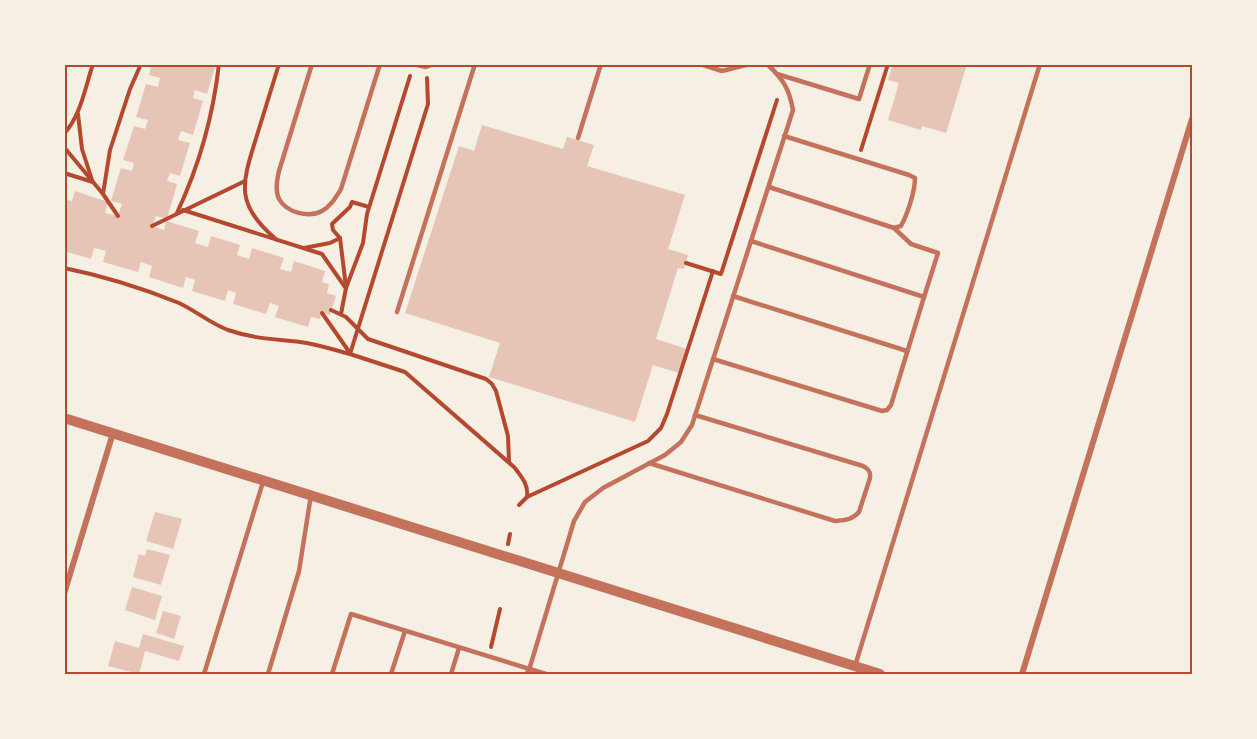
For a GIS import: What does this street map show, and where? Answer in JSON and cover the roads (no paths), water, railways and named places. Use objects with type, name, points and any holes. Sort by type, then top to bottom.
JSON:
[{"type":"street","points":[[1022,675],[1192,119]]},
{"type":"street","points":[[64,418],[880,675]]},
{"type":"street","points":[[64,594],[113,433]]},
{"type":"lane","points":[[312,64],[276,187],[279,199],[286,207],[309,215],[321,212],[332,203],[341,189],[380,64]]},
{"type":"lane","points":[[413,65],[426,67],[434,64]]},
{"type":"lane","points":[[397,312],[475,64]]},
{"type":"lane","points":[[578,138],[601,64]]},
{"type":"lane","points":[[700,64],[722,71],[750,64]]},
{"type":"lane","points":[[527,672],[574,521],[585,502],[603,488],[665,455],[681,442],[692,425],[793,110],[790,93],[777,74],[766,64]]},
{"type":"lane","points":[[777,74],[859,99],[870,64]]},
{"type":"lane","points":[[855,666],[1040,64]]},
{"type":"lane","points":[[784,136],[915,178],[904,220],[900,226],[894,228]]},
{"type":"lane","points":[[713,359],[882,411],[887,410],[891,405],[938,253],[911,244],[894,228],[769,187]]},
{"type":"lane","points":[[751,241],[924,297]]},
{"type":"lane","points":[[733,297],[907,351]]},
{"type":"lane","points":[[649,463],[835,520],[849,520],[859,512],[871,473],[863,466],[695,415]]},
{"type":"lane","points":[[204,675],[263,480]]},
{"type":"lane","points":[[268,675],[299,571],[310,495]]},
{"type":"lane","points":[[332,675],[351,614],[489,657],[527,672],[546,675]]},
{"type":"lane","points":[[391,675],[405,631]]},
{"type":"lane","points":[[451,675],[459,648]]}]
